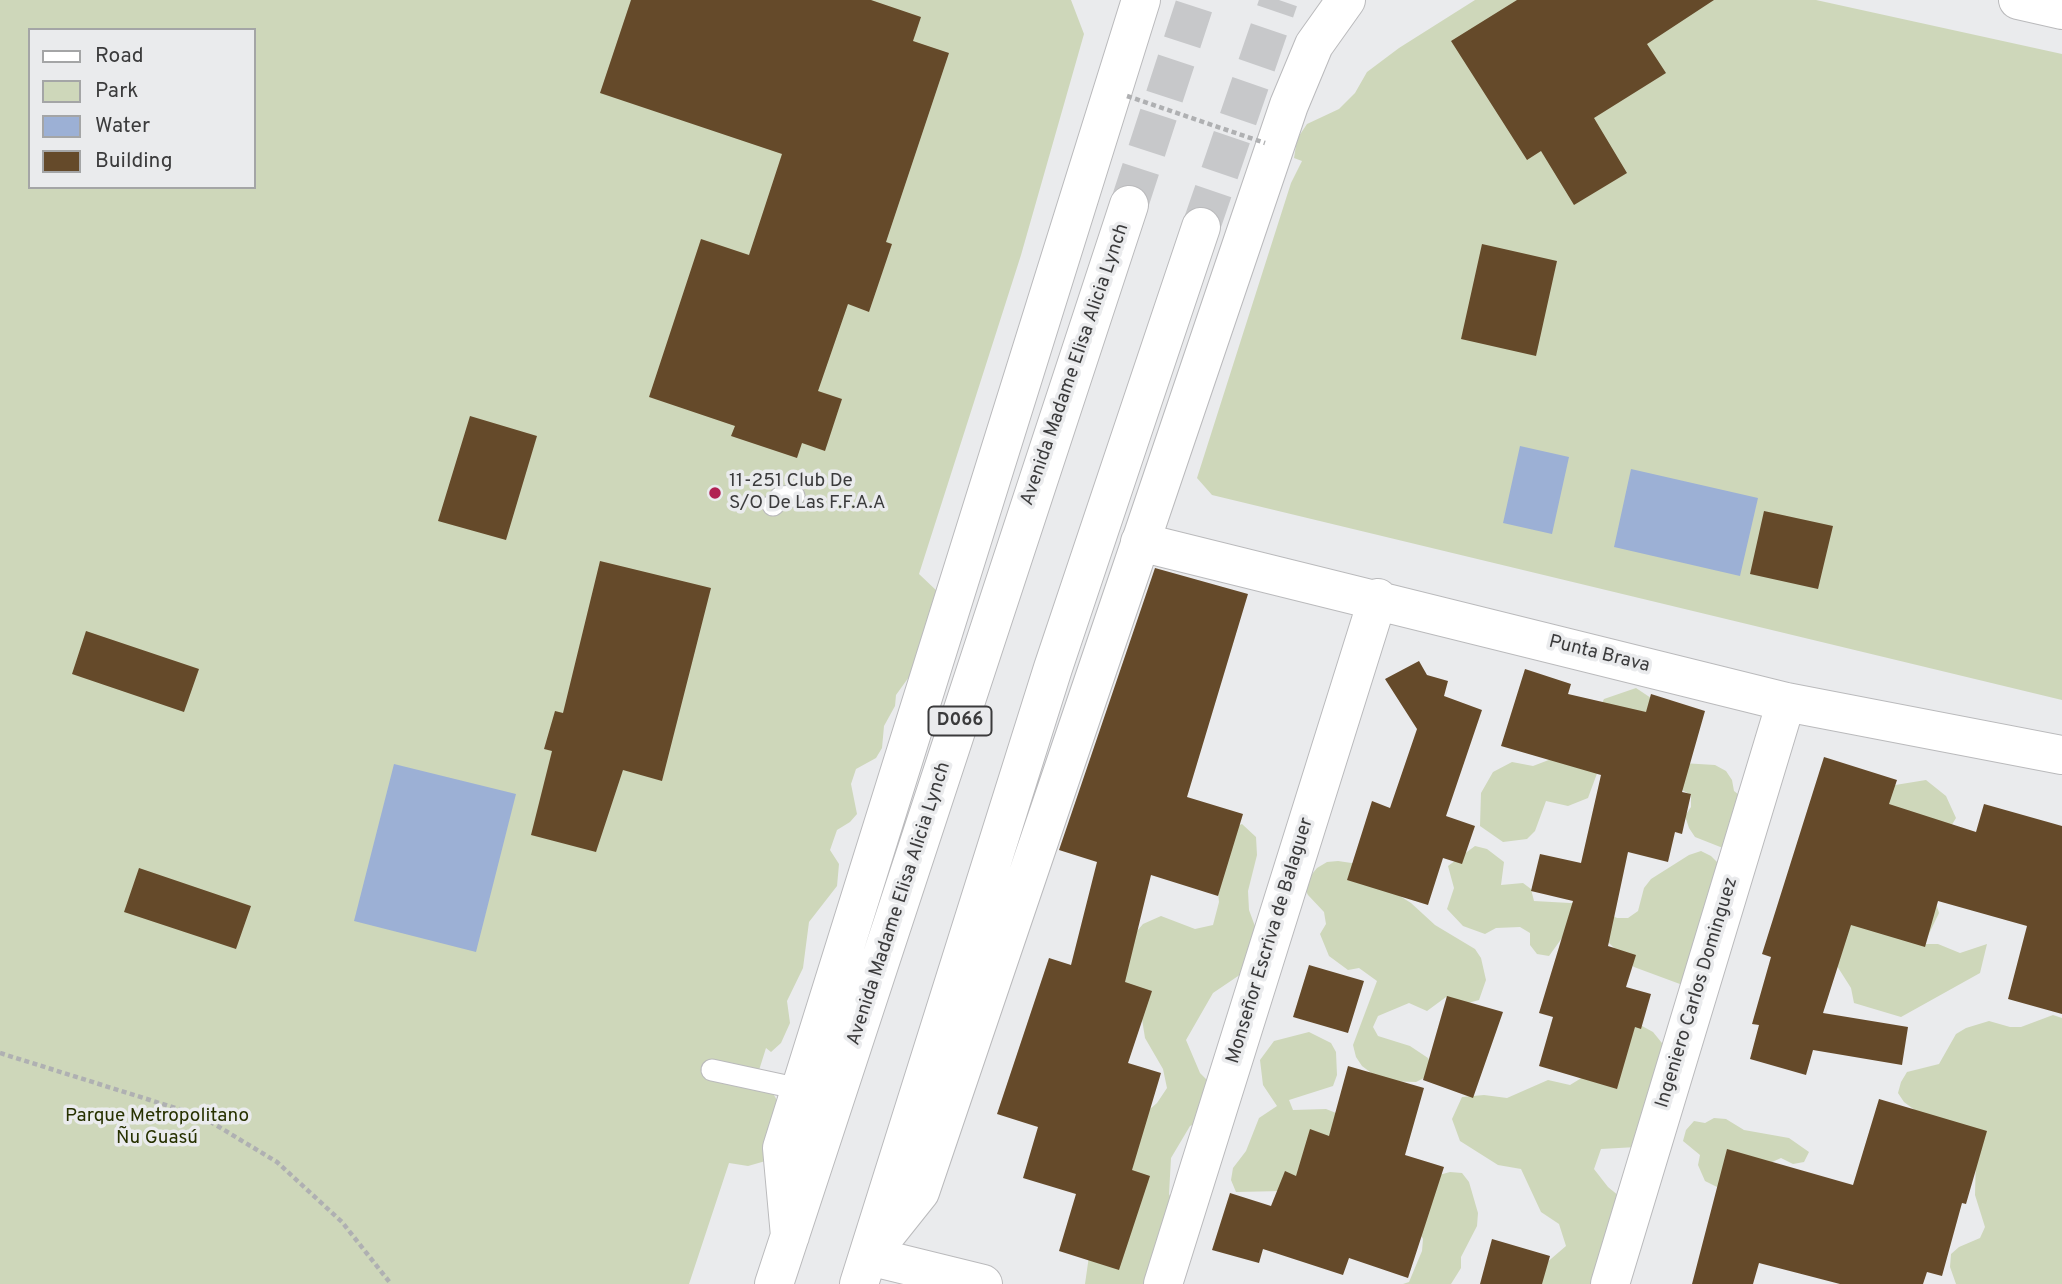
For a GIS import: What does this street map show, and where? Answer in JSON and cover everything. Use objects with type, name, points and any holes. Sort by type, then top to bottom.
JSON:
[{"type":"main road","points":[[864,1270],[920,1192],[1289,104],[1314,45],[1346,0]]},
{"type":"main road","points":[[2018,0],[2062,10]]},
{"type":"main road","points":[[790,1236],[782,1148],[1136,9]]},
{"type":"main road","name":"Avenida Madame Elisa Alicia Lynch","points":[[774,1284],[1129,205]]},
{"type":"main road","points":[[864,1270],[1053,668],[1201,227]]},
{"type":"main road","name":"Punta Brava","points":[[1139,542],[1378,598],[1786,702],[2062,755]]},
{"type":"main road","name":"Monseñor Escriva de Balaguer","points":[[1163,1284],[1378,598]]},
{"type":"main road","name":"Ingeniero Carlos Dominguez","points":[[1610,1284],[1786,702]]},
{"type":"main road","points":[[864,1270],[983,1284]]},
{"type":"lane","points":[[773,505],[781,497],[794,496]]},
{"type":"lane","points":[[712,1070],[800,1089]]},
{"type":"path","points":[[1127,96],[1265,143]]},
{"type":"path","points":[[0,1053],[201,1116],[277,1162],[342,1222],[391,1284]]},
{"type":"green space","name":"Parque Metropolitano Ñu Guasú","points":[[0,0],[1071,0],[1084,34],[1021,255],[919,574],[938,592],[924,656],[896,695],[895,706],[884,726],[882,748],[876,758],[856,769],[851,784],[857,814],[837,830],[830,850],[839,864],[837,886],[809,922],[803,968],[787,1001],[790,1023],[781,1043],[771,1052],[766,1048],[755,1083],[774,1095],[780,1106],[769,1160],[748,1166],[729,1163],[689,1284],[0,1284]]},
{"type":"green space","points":[[1475,0],[1816,0],[2062,54],[2062,700],[1212,495],[1197,478],[1291,183],[1302,161],[1294,158],[1297,139],[1307,124],[1339,109],[1355,93],[1367,72],[1399,48]]},
{"type":"green space","points":[[1636,688],[1654,700],[1682,763],[1715,765],[1726,771],[1732,780],[1734,791],[1743,798],[1728,850],[1695,837],[1685,816],[1691,807],[1691,795],[1671,784],[1599,768],[1588,798],[1568,806],[1546,801],[1535,831],[1527,839],[1503,842],[1480,826],[1481,793],[1493,772],[1512,762],[1533,766],[1554,758],[1599,709],[1604,699]]},
{"type":"green space","points":[[1926,780],[1946,796],[1956,818],[1932,857],[1932,890],[1939,913],[1924,944],[1938,944],[1960,953],[1987,944],[1980,973],[1901,1017],[1854,1003],[1851,988],[1837,966],[1889,786]]},
{"type":"green space","points":[[1242,824],[1256,837],[1257,855],[1248,891],[1249,910],[1256,929],[1244,972],[1213,993],[1186,1040],[1200,1073],[1213,1086],[1207,1118],[1190,1126],[1171,1158],[1169,1194],[1193,1242],[1158,1284],[1085,1284],[1093,1228],[1143,1115],[1157,1103],[1167,1088],[1163,1069],[1145,1038],[1142,1019],[1119,988],[1119,952],[1143,924],[1161,916],[1195,929],[1213,925],[1219,902],[1215,864],[1226,831]]},
{"type":"green space","points":[[1475,846],[1487,849],[1504,862],[1501,885],[1523,883],[1531,889],[1534,901],[1588,904],[1617,918],[1628,918],[1638,911],[1644,888],[1651,879],[1689,855],[1701,851],[1711,856],[1719,864],[1688,987],[1634,967],[1609,943],[1580,926],[1562,938],[1549,956],[1537,954],[1530,945],[1530,933],[1520,927],[1496,928],[1485,934],[1463,926],[1447,909],[1454,888],[1448,866]]},
{"type":"green space","points":[[1327,862],[1372,866],[1392,891],[1411,903],[1435,925],[1475,949],[1481,958],[1486,980],[1479,1000],[1468,1003],[1446,997],[1427,1011],[1409,1003],[1378,1016],[1373,1027],[1378,1036],[1410,1046],[1428,1058],[1432,1067],[1426,1077],[1416,1082],[1382,1081],[1362,1066],[1356,1057],[1353,1045],[1377,981],[1359,968],[1348,970],[1329,956],[1320,934],[1326,924],[1324,912],[1308,895],[1303,885],[1317,868]]},
{"type":"green space","points":[[2053,1015],[2062,1018],[2062,1284],[1956,1284],[1950,1267],[1951,1254],[1959,1247],[1980,1238],[1985,1227],[1975,1195],[1976,1156],[1904,1102],[1898,1093],[1901,1082],[1907,1072],[1939,1064],[1956,1034],[1966,1028],[1989,1021],[2021,1027]]},
{"type":"green space","points":[[1633,1021],[1653,1032],[1666,1048],[1654,1146],[1601,1149],[1594,1169],[1608,1187],[1625,1201],[1610,1284],[1530,1284],[1531,1276],[1566,1246],[1559,1224],[1541,1212],[1521,1169],[1498,1165],[1460,1141],[1452,1119],[1462,1097],[1484,1095],[1507,1098],[1548,1080],[1570,1085],[1588,1074]]},
{"type":"green space","points":[[1309,1032],[1331,1043],[1336,1052],[1337,1075],[1333,1086],[1289,1100],[1293,1110],[1326,1109],[1336,1113],[1338,1124],[1302,1177],[1282,1191],[1236,1192],[1231,1180],[1233,1168],[1246,1151],[1259,1118],[1277,1106],[1263,1085],[1260,1060],[1274,1041]]},
{"type":"green space","points":[[1714,1118],[1726,1119],[1744,1130],[1789,1138],[1809,1152],[1804,1162],[1793,1164],[1781,1158],[1717,1187],[1705,1181],[1698,1165],[1700,1155],[1683,1141],[1686,1130],[1694,1121],[1705,1123]]},
{"type":"green space","points":[[1462,1173],[1469,1182],[1478,1213],[1477,1226],[1461,1257],[1461,1268],[1451,1284],[1403,1284],[1409,1282],[1422,1251],[1423,1239],[1412,1219],[1439,1175]]},
{"type":"water","points":[[1520,446],[1569,457],[1552,534],[1503,523]]},
{"type":"water","points":[[1631,469],[1758,498],[1740,576],[1614,547]]},
{"type":"water","points":[[394,764],[516,794],[476,952],[354,921]]},
{"type":"building","points":[[631,0],[871,0],[921,17],[913,41],[949,53],[886,242],[892,244],[869,312],[848,304],[818,391],[842,399],[825,451],[802,443],[797,458],[731,436],[735,426],[649,397],[701,239],[749,255],[782,154],[600,93]]},
{"type":"building","points":[[1517,0],[1714,0],[1647,44],[1666,73],[1594,118],[1627,173],[1574,205],[1541,151],[1527,160],[1451,41]]},
{"type":"building","points":[[1482,244],[1557,261],[1536,356],[1461,339]]},
{"type":"building","points":[[470,416],[537,436],[506,540],[438,521]]},
{"type":"building","points":[[1764,511],[1833,526],[1818,589],[1750,574]]},
{"type":"building","points":[[600,561],[711,588],[662,781],[623,770],[596,852],[531,835],[552,751],[544,749],[555,711],[563,713]]},
{"type":"building","points":[[1155,568],[1248,594],[1187,797],[1243,814],[1218,896],[1151,875],[1125,982],[1152,991],[1128,1063],[1161,1073],[1132,1170],[1150,1176],[1119,1270],[1059,1251],[1076,1194],[1023,1178],[1038,1127],[997,1114],[1049,958],[1071,965],[1097,862],[1059,850]]},
{"type":"building","points":[[86,631],[199,669],[184,712],[72,674]]},
{"type":"building","points":[[1419,661],[1427,675],[1448,681],[1444,696],[1482,710],[1446,816],[1475,826],[1462,864],[1443,858],[1428,905],[1347,880],[1372,801],[1390,808],[1417,729],[1385,679]]},
{"type":"building","points":[[1525,669],[1571,684],[1568,694],[1646,712],[1651,694],[1705,711],[1682,792],[1691,794],[1682,834],[1675,832],[1668,862],[1628,852],[1608,946],[1636,955],[1626,987],[1651,994],[1641,1029],[1635,1027],[1617,1089],[1539,1066],[1553,1017],[1539,1013],[1573,901],[1531,891],[1540,854],[1581,863],[1601,775],[1501,746]]},
{"type":"building","points":[[1824,757],[1897,780],[1889,804],[1976,832],[1984,804],[2062,826],[2062,1014],[2008,999],[2027,926],[1938,901],[1925,947],[1851,925],[1823,1013],[1908,1027],[1902,1065],[1813,1050],[1806,1075],[1750,1059],[1759,1025],[1752,1024],[1771,957],[1762,954]]},
{"type":"building","points":[[139,868],[251,906],[236,949],[124,912]]},
{"type":"building","points":[[1309,965],[1364,981],[1348,1033],[1293,1017]]},
{"type":"building","points":[[1447,996],[1503,1012],[1473,1098],[1423,1080]]},
{"type":"building","points":[[1348,1066],[1424,1088],[1405,1155],[1444,1167],[1408,1278],[1349,1258],[1343,1275],[1263,1249],[1259,1263],[1212,1250],[1230,1193],[1271,1206],[1285,1171],[1296,1176],[1310,1129],[1329,1136]]},
{"type":"building","points":[[1879,1099],[1987,1131],[1966,1204],[1962,1203],[1942,1276],[1927,1272],[1923,1284],[1840,1284],[1759,1263],[1753,1284],[1692,1284],[1727,1149],[1853,1185]]},
{"type":"building","points":[[1492,1239],[1550,1256],[1542,1284],[1480,1284]]},
{"type":"tunnel","points":[[1129,205],[1196,0]]},
{"type":"tunnel","points":[[1201,227],[1279,0]]},
{"type":"place","name":"11-251 Club De S/O De Las F.F.A.A","points":[[715,493]]}]
